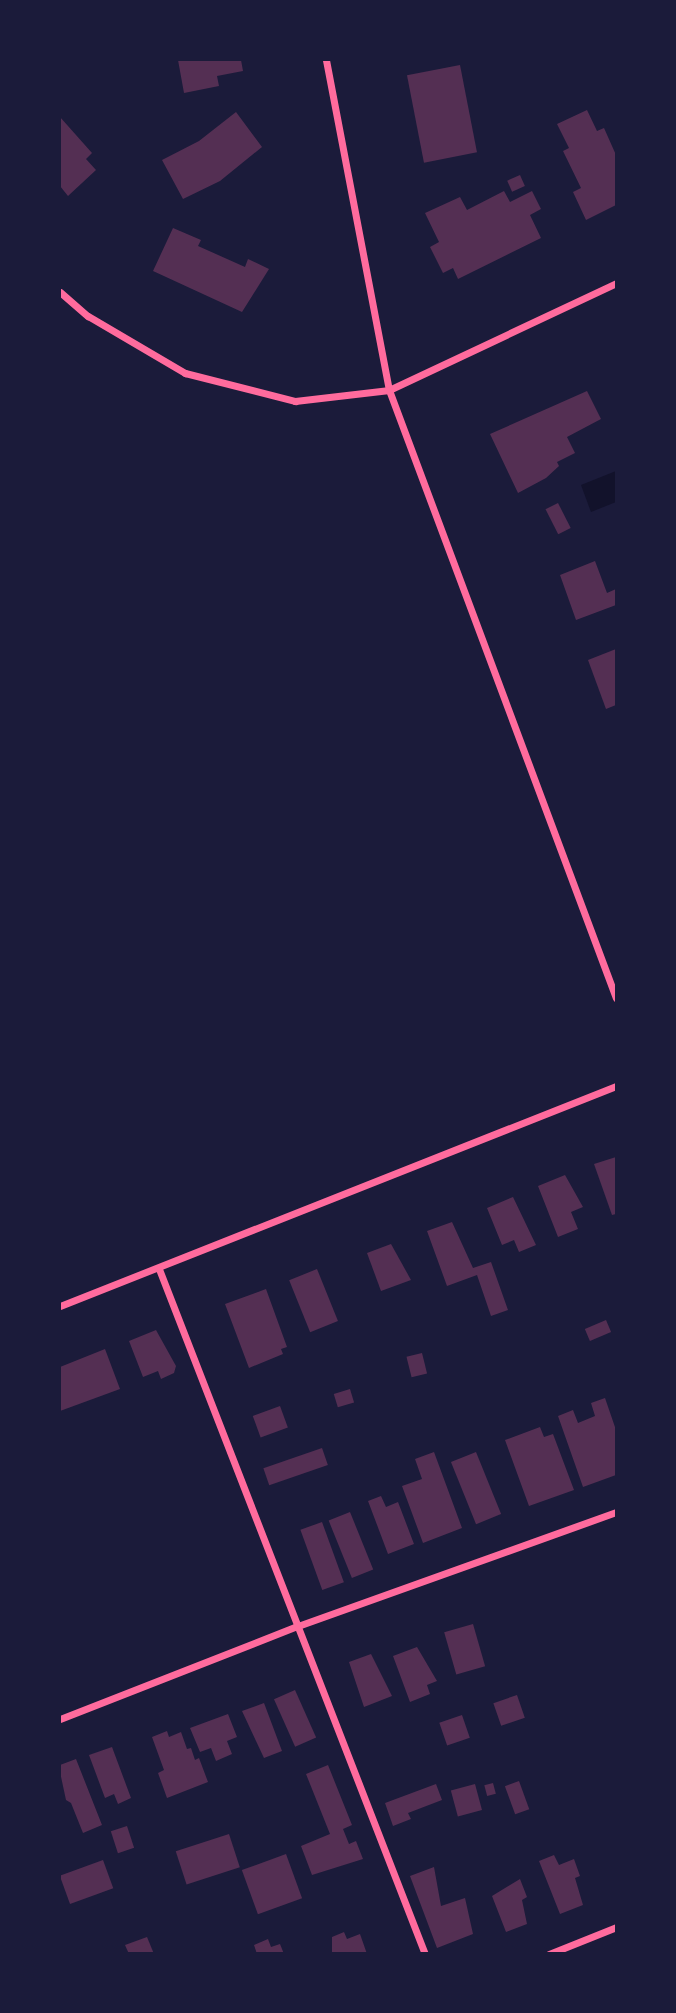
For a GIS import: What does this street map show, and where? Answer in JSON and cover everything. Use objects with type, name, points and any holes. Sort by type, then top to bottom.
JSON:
[{"type":"street","points":[[326,60],[389,390],[617,998]]},
{"type":"street","points":[[60,292],[88,316],[185,373],[295,401],[389,390],[617,284]]},
{"type":"street","points":[[60,1306],[617,1086]]},
{"type":"street","points":[[159,1269],[295,1628],[425,1954]]},
{"type":"street","points":[[60,1719],[295,1628],[617,1512]]},
{"type":"street","points":[[549,1954],[617,1927]]},
{"type":"shaded area","points":[[616,471],[616,502],[591,512],[581,485]]},
{"type":"building","points":[[178,60],[241,60],[243,71],[217,76],[219,86],[184,93]]},
{"type":"building","points":[[460,65],[477,152],[424,163],[407,75]]},
{"type":"building","points":[[587,110],[597,131],[604,128],[616,155],[616,205],[586,220],[573,192],[581,188],[563,151],[569,148],[557,124]]},
{"type":"building","points":[[236,112],[262,147],[220,181],[183,199],[162,160],[199,141]]},
{"type":"building","points":[[60,117],[92,153],[86,159],[96,170],[68,196],[60,186]]},
{"type":"building","points":[[520,175],[525,186],[512,192],[507,181]]},
{"type":"building","points":[[504,191],[510,202],[532,191],[541,209],[530,215],[541,238],[458,279],[453,268],[443,273],[430,247],[439,242],[425,213],[460,197],[467,210]]},
{"type":"building","points":[[173,228],[201,240],[198,246],[245,267],[248,259],[269,269],[242,312],[153,271]]},
{"type":"building","points":[[587,391],[601,419],[567,437],[575,453],[557,462],[559,466],[546,478],[518,493],[490,434]]},
{"type":"building","points":[[558,503],[571,528],[558,534],[546,509]]},
{"type":"building","points":[[595,561],[607,593],[616,589],[616,605],[576,620],[560,575]]},
{"type":"building","points":[[616,649],[616,705],[606,709],[588,660]]},
{"type":"building","points":[[616,1157],[616,1214],[612,1215],[594,1164]]},
{"type":"building","points":[[565,1175],[583,1207],[571,1212],[578,1229],[558,1237],[538,1186]]},
{"type":"building","points":[[513,1197],[536,1245],[519,1252],[514,1240],[502,1245],[487,1208]]},
{"type":"building","points":[[452,1222],[473,1268],[491,1262],[508,1310],[491,1316],[477,1275],[447,1286],[427,1231]]},
{"type":"building","points":[[391,1244],[411,1280],[381,1291],[367,1253]]},
{"type":"building","points":[[317,1269],[338,1321],[310,1332],[289,1280]]},
{"type":"building","points":[[266,1289],[287,1347],[281,1349],[283,1354],[249,1368],[225,1304]]},
{"type":"building","points":[[606,1320],[611,1332],[590,1341],[585,1329]]},
{"type":"building","points":[[156,1330],[176,1366],[174,1373],[161,1379],[158,1371],[143,1377],[129,1341]]},
{"type":"building","points":[[105,1349],[120,1389],[60,1411],[60,1367]]},
{"type":"building","points":[[422,1353],[427,1373],[412,1377],[406,1357]]},
{"type":"building","points":[[350,1389],[354,1402],[338,1407],[334,1394]]},
{"type":"building","points":[[605,1398],[616,1430],[616,1475],[583,1487],[558,1416],[573,1410],[578,1423],[595,1416],[591,1403]]},
{"type":"building","points":[[280,1406],[288,1428],[261,1438],[253,1416]]},
{"type":"building","points":[[540,1427],[544,1437],[553,1434],[574,1490],[529,1506],[505,1440]]},
{"type":"building","points":[[322,1448],[328,1465],[269,1485],[263,1468]]},
{"type":"building","points":[[434,1452],[462,1528],[423,1543],[402,1486],[422,1479],[415,1459]]},
{"type":"building","points":[[476,1452],[501,1514],[476,1524],[451,1462]]},
{"type":"building","points":[[381,1496],[386,1507],[398,1502],[414,1544],[388,1554],[368,1501]]},
{"type":"building","points":[[350,1512],[373,1569],[352,1578],[329,1521]]},
{"type":"building","points":[[322,1522],[344,1582],[322,1590],[300,1530]]},
{"type":"building","points":[[473,1624],[485,1666],[456,1675],[444,1632]]},
{"type":"building","points":[[417,1647],[437,1681],[427,1685],[430,1694],[410,1702],[393,1656]]},
{"type":"building","points":[[371,1654],[392,1696],[364,1707],[349,1662]]},
{"type":"building","points":[[295,1690],[316,1738],[295,1747],[274,1699]]},
{"type":"building","points":[[517,1695],[525,1718],[501,1726],[493,1703]]},
{"type":"building","points":[[264,1703],[282,1751],[264,1758],[242,1711]]},
{"type":"building","points":[[228,1714],[237,1737],[227,1741],[232,1754],[216,1761],[211,1748],[200,1752],[190,1728]]},
{"type":"building","points":[[462,1715],[470,1738],[447,1746],[439,1723]]},
{"type":"building","points":[[167,1731],[169,1737],[181,1732],[187,1749],[191,1748],[195,1760],[199,1758],[208,1782],[167,1798],[158,1773],[164,1770],[152,1737]]},
{"type":"building","points":[[112,1747],[131,1798],[118,1804],[114,1794],[105,1798],[89,1755]]},
{"type":"building","points":[[76,1759],[102,1825],[83,1833],[71,1803],[66,1800],[60,1772],[60,1765]]},
{"type":"building","points":[[328,1765],[352,1825],[343,1829],[349,1844],[356,1841],[363,1859],[312,1875],[301,1846],[330,1834],[306,1774]]},
{"type":"building","points":[[519,1781],[529,1809],[515,1814],[505,1786]]},
{"type":"building","points":[[493,1783],[496,1794],[487,1796],[484,1785]]},
{"type":"building","points":[[436,1784],[442,1800],[408,1813],[411,1819],[393,1826],[385,1803]]},
{"type":"building","points":[[475,1784],[482,1810],[458,1817],[451,1790]]},
{"type":"building","points":[[127,1826],[134,1848],[118,1853],[111,1831]]},
{"type":"building","points":[[229,1834],[240,1867],[187,1885],[176,1851]]},
{"type":"building","points":[[286,1854],[302,1898],[258,1914],[242,1870]]},
{"type":"building","points":[[554,1855],[559,1865],[574,1859],[580,1876],[575,1878],[583,1905],[560,1914],[539,1861]]},
{"type":"building","points":[[103,1860],[113,1888],[70,1904],[60,1876]]},
{"type":"building","points":[[434,1867],[441,1906],[465,1898],[473,1934],[437,1948],[410,1876]]},
{"type":"building","points":[[520,1879],[527,1897],[522,1900],[527,1924],[506,1932],[492,1896]]},
{"type":"building","points":[[344,1932],[347,1939],[360,1934],[367,1954],[332,1954],[332,1937]]},
{"type":"building","points":[[147,1937],[154,1954],[129,1954],[125,1945]]},
{"type":"building","points":[[268,1939],[271,1947],[280,1944],[284,1954],[257,1954],[254,1945]]}]
